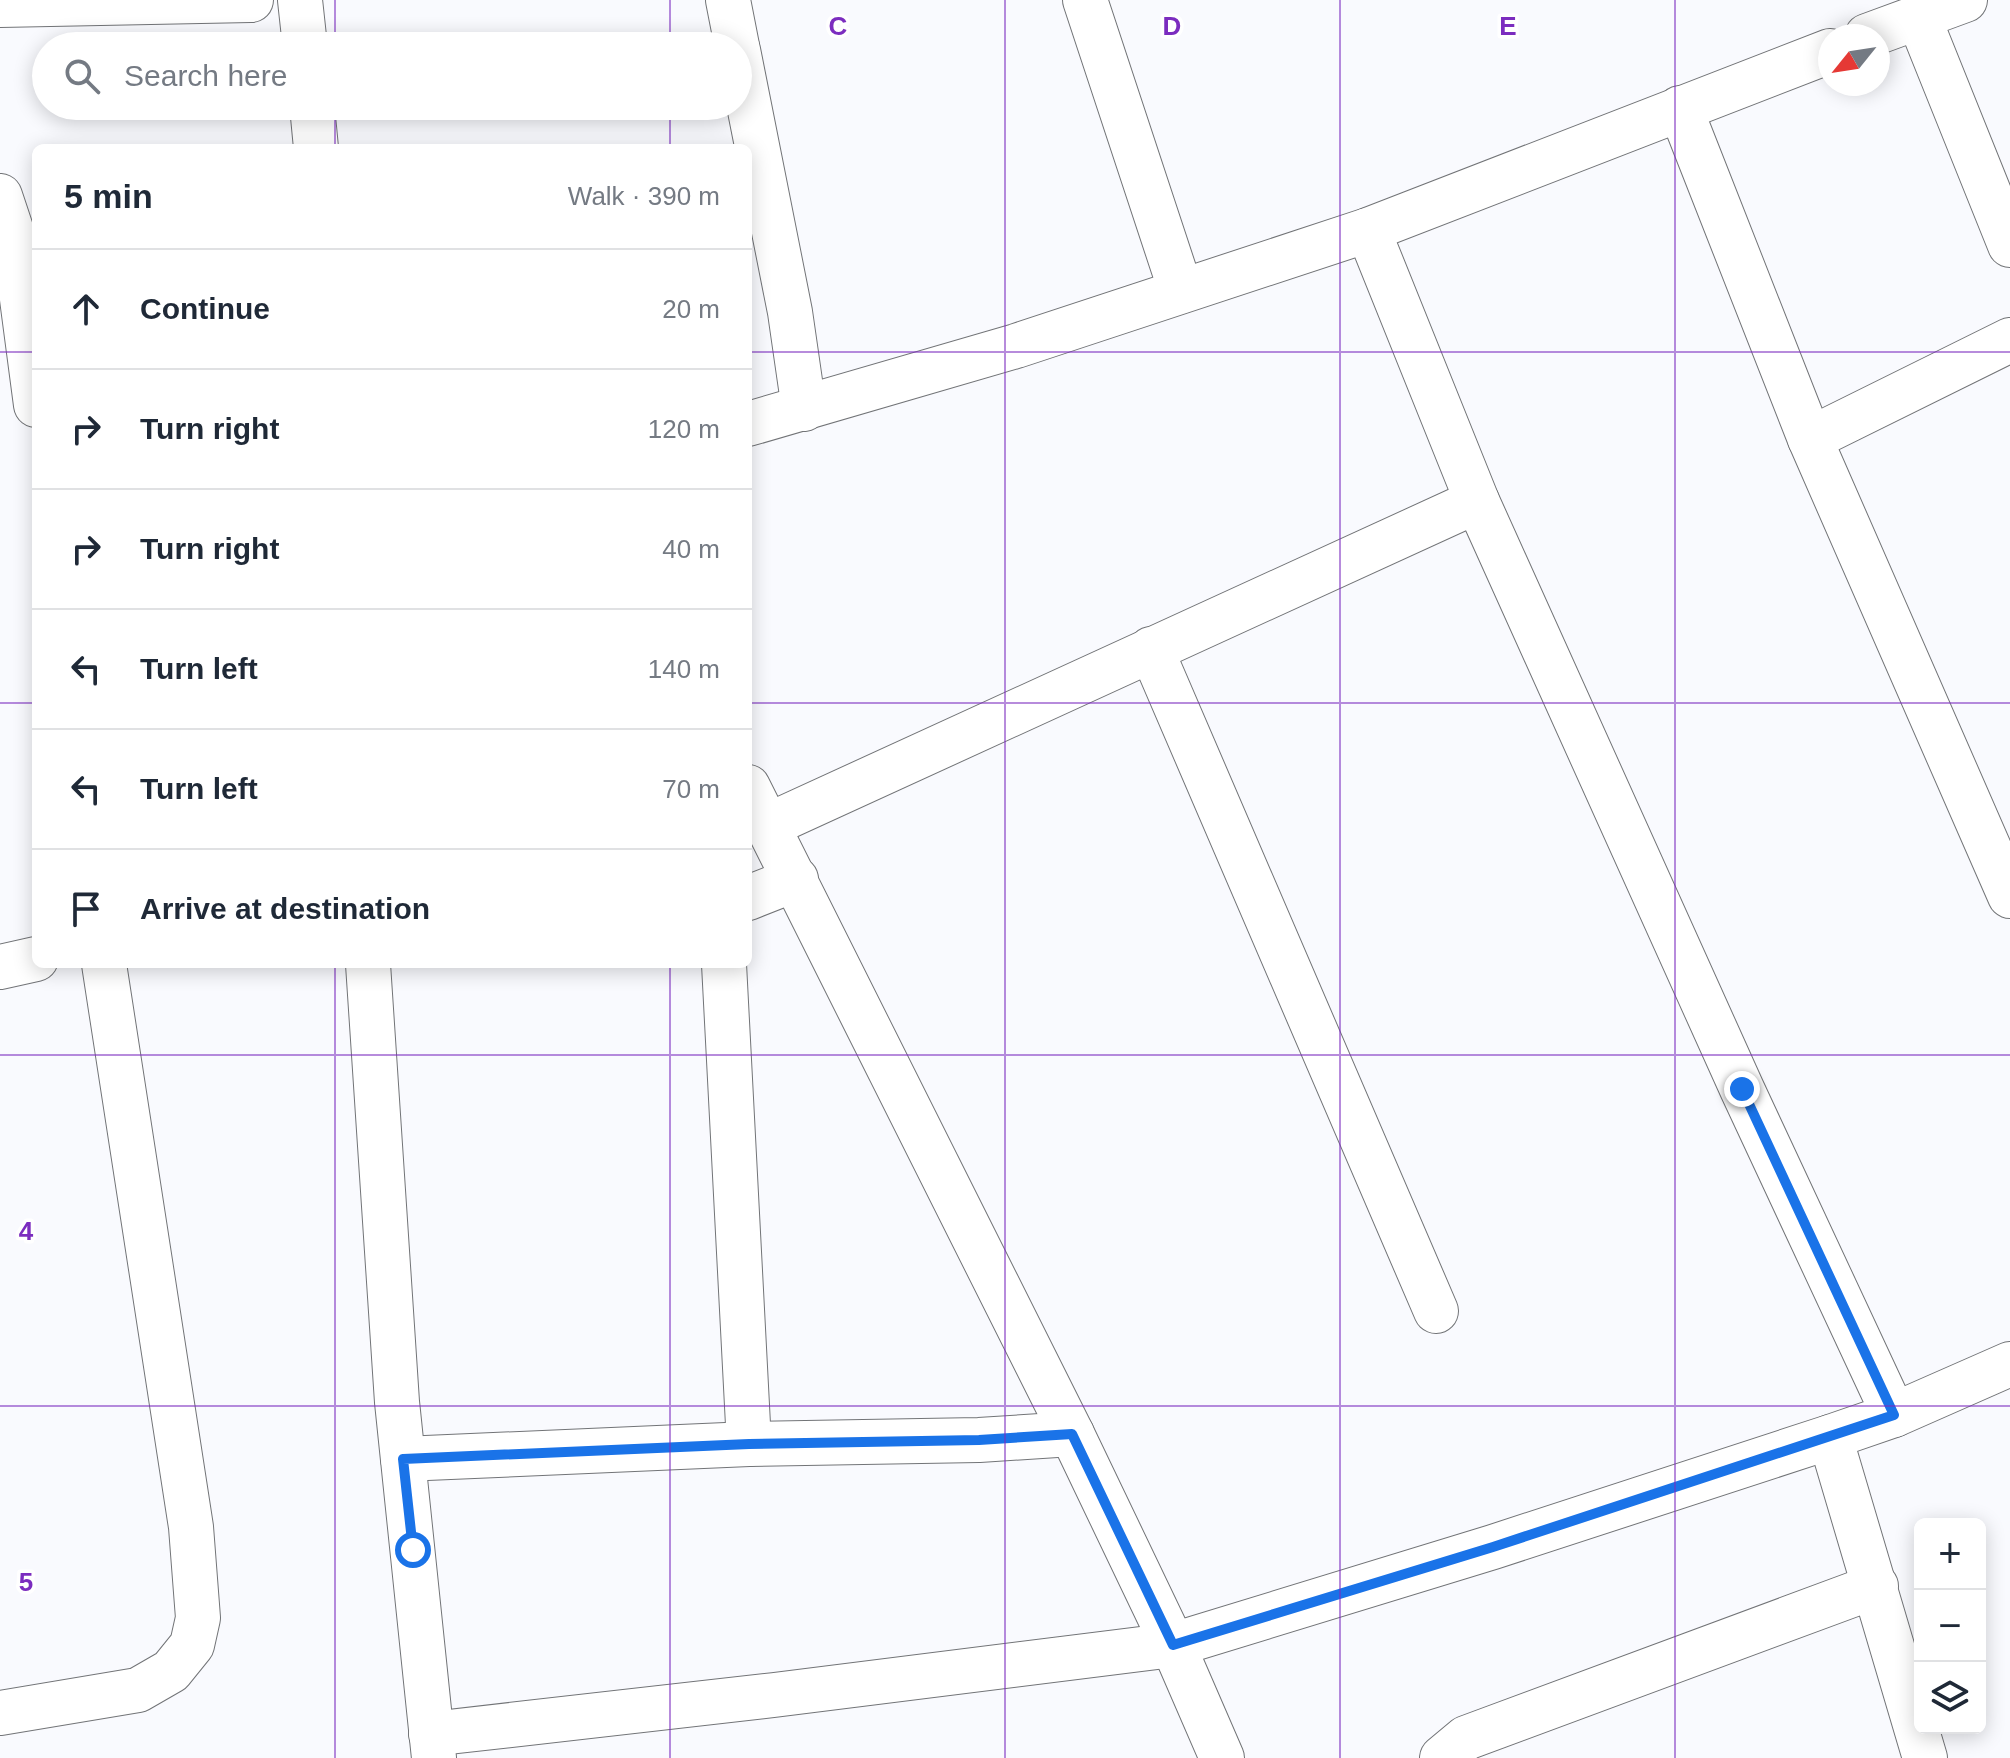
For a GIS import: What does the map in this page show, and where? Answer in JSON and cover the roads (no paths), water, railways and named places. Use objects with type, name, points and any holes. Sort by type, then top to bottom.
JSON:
[{"type":"street","points":[[0,5],[251,0]]},
{"type":"street","points":[[300,0],[303,32]]},
{"type":"street","points":[[728,0],[735,32]]},
{"type":"street","points":[[1085,0],[1181,291]]},
{"type":"street","points":[[1890,27],[1965,0]]},
{"type":"street","points":[[1918,16],[2010,245]]},
{"type":"street","points":[[752,423],[1016,346],[1368,230],[1818,56]]},
{"type":"street","points":[[1680,108],[1810,439],[2010,896]]},
{"type":"street","points":[[752,119],[790,312],[804,409]]},
{"type":"street","points":[[313,120],[316,144]]},
{"type":"street","points":[[0,196],[14,238],[32,375]]},
{"type":"street","points":[[1368,230],[1477,501],[1742,1089],[1894,1415]]},
{"type":"street","points":[[1810,439],[2010,340]]},
{"type":"street","points":[[1222,1758],[1173,1645],[1072,1434],[758,806],[1151,649],[1477,501]]},
{"type":"street","points":[[1151,649],[1436,1311]]},
{"type":"street","points":[[752,896],[796,879]]},
{"type":"street","points":[[0,967],[32,960]]},
{"type":"street","points":[[0,1713],[138,1690],[171,1671],[192,1645],[198,1618],[191,1527],[105,968]]},
{"type":"street","points":[[368,968],[397,1402],[433,1746],[774,1695],[1173,1645],[1493,1547],[1830,1437],[1894,1415],[2010,1364]]},
{"type":"street","points":[[724,968],[749,1444]]},
{"type":"street","points":[[403,1459],[749,1444],[979,1440],[1072,1434]]},
{"type":"street","points":[[1830,1437],[1925,1758]]},
{"type":"street","points":[[1442,1758],[1466,1738],[1876,1586]]}]
